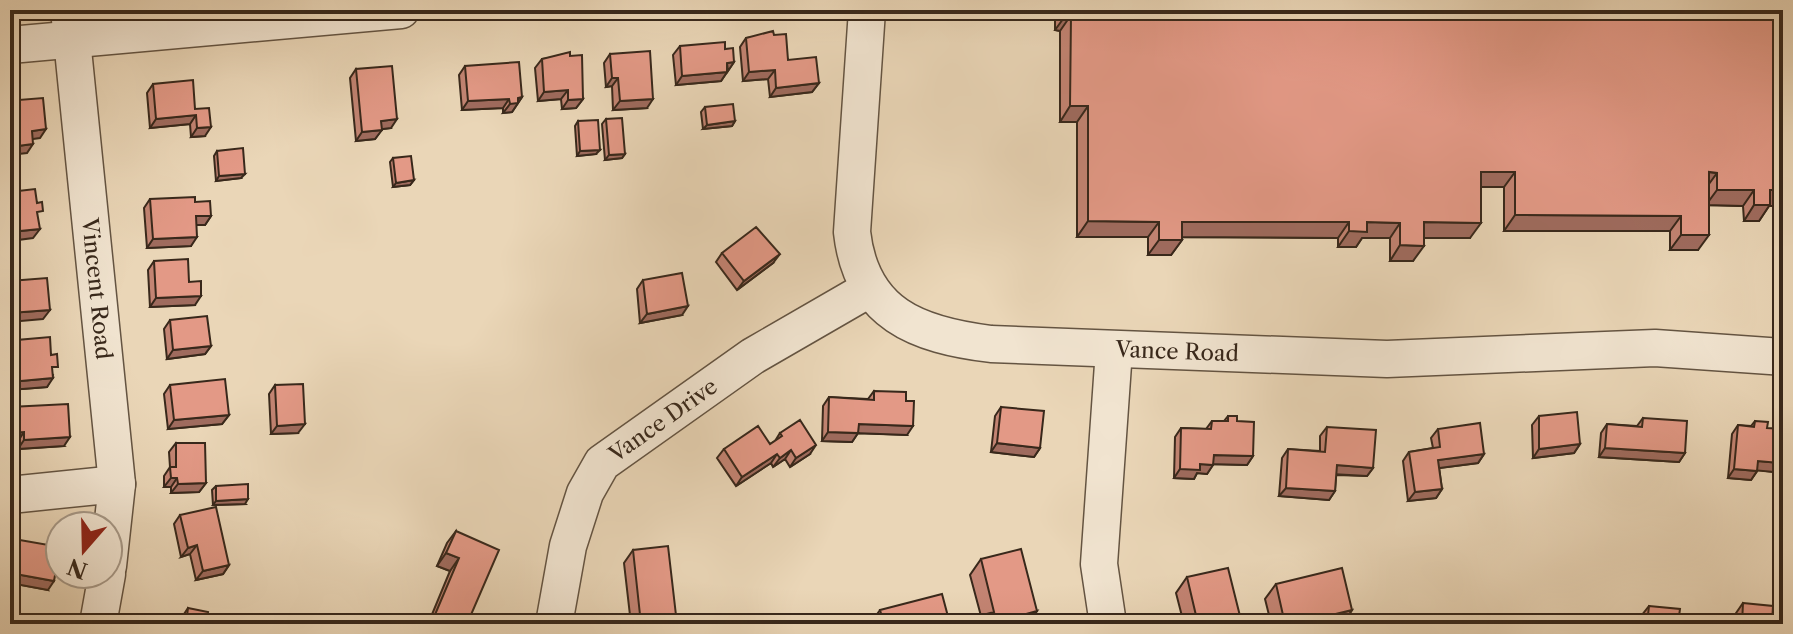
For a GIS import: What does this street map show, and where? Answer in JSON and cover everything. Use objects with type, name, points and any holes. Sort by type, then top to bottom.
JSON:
[{"type":"street","points":[[10,45],[70,24],[401,10]]},
{"type":"street","name":"Vance Road","points":[[867,10],[852,232],[855,261],[869,289],[894,312],[935,334],[991,344],[1387,359],[1655,348],[1783,357]]},
{"type":"street","name":"Vincent Road","points":[[70,24],[117,484],[114,510]]},
{"type":"street","name":"Vance Drive","points":[[554,624],[568,546],[585,493],[602,463],[753,356],[869,289]]},
{"type":"street","points":[[1108,624],[1099,564],[1114,350]]},
{"type":"street","points":[[10,495],[117,484]]},
{"type":"street","points":[[98,624],[104,590]]},
{"type":"building","points":[[1066,10],[1783,10],[1783,190],[1770,190],[1770,205],[1754,205],[1754,190],[1717,190],[1717,173],[1709,172],[1709,235],[1681,235],[1681,216],[1515,215],[1515,172],[1481,172],[1481,223],[1424,222],[1424,246],[1400,245],[1400,223],[1367,222],[1367,232],[1349,231],[1349,222],[1182,222],[1182,240],[1159,240],[1159,222],[1088,221],[1088,106],[1070,106],[1071,15],[1066,15]]},
{"type":"building","points":[[773,31],[774,35],[786,34],[788,60],[816,57],[819,83],[776,88],[775,70],[749,72],[746,38]]},
{"type":"building","points":[[725,42],[725,49],[733,48],[734,62],[727,63],[727,72],[682,76],[680,46]]},
{"type":"building","points":[[650,51],[653,99],[620,101],[618,78],[612,78],[610,54]]},
{"type":"building","points":[[570,52],[570,56],[582,55],[583,99],[568,100],[568,90],[544,92],[542,59]]},
{"type":"building","points":[[519,62],[522,97],[518,98],[518,103],[510,104],[509,99],[468,101],[465,66]]},
{"type":"building","points":[[392,66],[397,119],[381,121],[382,130],[362,132],[356,69]]},
{"type":"building","points":[[193,80],[195,109],[209,108],[211,127],[197,128],[196,115],[156,119],[153,84]]},
{"type":"building","points":[[18,94],[19,100],[43,98],[46,129],[32,131],[33,144],[10,147],[10,95]]},
{"type":"building","points":[[733,104],[735,121],[707,125],[705,107]]},
{"type":"building","points":[[622,118],[625,154],[609,155],[606,119]]},
{"type":"building","points":[[598,120],[600,150],[580,151],[578,121]]},
{"type":"building","points":[[243,148],[245,174],[219,176],[217,151]]},
{"type":"building","points":[[411,156],[414,180],[396,183],[393,158]]},
{"type":"building","points":[[35,189],[37,203],[42,202],[43,211],[37,212],[40,229],[10,232],[10,192]]},
{"type":"building","points":[[195,197],[195,202],[210,201],[211,216],[196,216],[197,237],[153,239],[150,199]]},
{"type":"building","points":[[756,227],[780,254],[744,281],[722,253]]},
{"type":"building","points":[[188,259],[189,282],[201,281],[201,296],[156,298],[154,261]]},
{"type":"building","points":[[682,273],[688,306],[647,314],[643,280]]},
{"type":"building","points":[[47,278],[50,310],[10,313],[10,281]]},
{"type":"building","points":[[207,316],[211,346],[173,350],[170,320]]},
{"type":"building","points":[[50,337],[51,355],[57,354],[58,367],[52,367],[53,378],[10,382],[10,364],[19,363],[17,340]]},
{"type":"building","points":[[225,379],[229,415],[174,420],[170,385]]},
{"type":"building","points":[[303,384],[305,424],[277,426],[275,385]]},
{"type":"building","points":[[874,391],[906,392],[906,401],[914,401],[913,426],[859,424],[858,433],[828,432],[829,397],[874,400]]},
{"type":"building","points":[[68,404],[70,437],[24,440],[24,432],[10,433],[10,407]]},
{"type":"building","points":[[1001,407],[1044,411],[1040,448],[997,443]]},
{"type":"building","points":[[1577,412],[1580,444],[1539,449],[1539,416]]},
{"type":"building","points":[[1228,416],[1237,416],[1237,421],[1254,422],[1253,456],[1214,455],[1213,465],[1200,464],[1200,470],[1180,469],[1181,428],[1211,429],[1212,421],[1228,421]]},
{"type":"building","points":[[1643,418],[1687,421],[1685,453],[1605,448],[1607,424],[1642,427]]},
{"type":"building","points":[[800,420],[816,445],[796,458],[791,450],[780,458],[777,454],[742,477],[724,449],[758,426],[770,444]]},
{"type":"building","points":[[1755,421],[1768,422],[1767,428],[1783,429],[1780,463],[1758,461],[1757,471],[1734,469],[1738,425],[1754,427]]},
{"type":"building","points":[[1480,423],[1484,454],[1438,460],[1442,489],[1415,492],[1409,452],[1440,447],[1438,429]]},
{"type":"building","points":[[1327,427],[1376,430],[1373,468],[1337,465],[1335,491],[1286,488],[1288,449],[1325,452]]},
{"type":"building","points":[[176,443],[205,443],[206,483],[178,484],[177,478],[171,478],[170,467],[176,467]]},
{"type":"building","points":[[248,484],[248,499],[216,501],[216,486]]},
{"type":"building","points":[[216,507],[229,565],[203,571],[197,545],[188,548],[180,515]]},
{"type":"building","points":[[456,531],[499,550],[467,624],[431,624],[459,558],[446,553]]},
{"type":"building","points":[[14,539],[44,544],[44,579],[10,573]]},
{"type":"building","points":[[668,546],[677,624],[641,624],[633,550]]},
{"type":"building","points":[[1021,549],[1037,611],[1008,619],[1009,624],[950,624],[994,612],[981,559]]},
{"type":"building","points":[[1228,568],[1242,624],[1198,624],[1187,577]]},
{"type":"building","points":[[1342,568],[1352,610],[1304,624],[1249,624],[1283,615],[1276,584]]},
{"type":"building","points":[[942,594],[950,624],[884,624],[880,610]]},
{"type":"building","points":[[10,603],[14,603],[16,624],[10,624]]},
{"type":"building","points":[[1743,603],[1773,606],[1772,624],[1742,624]]},
{"type":"building","points":[[1649,606],[1680,609],[1678,624],[1647,624]]},
{"type":"building","points":[[188,608],[208,612],[206,624],[186,624]]}]
